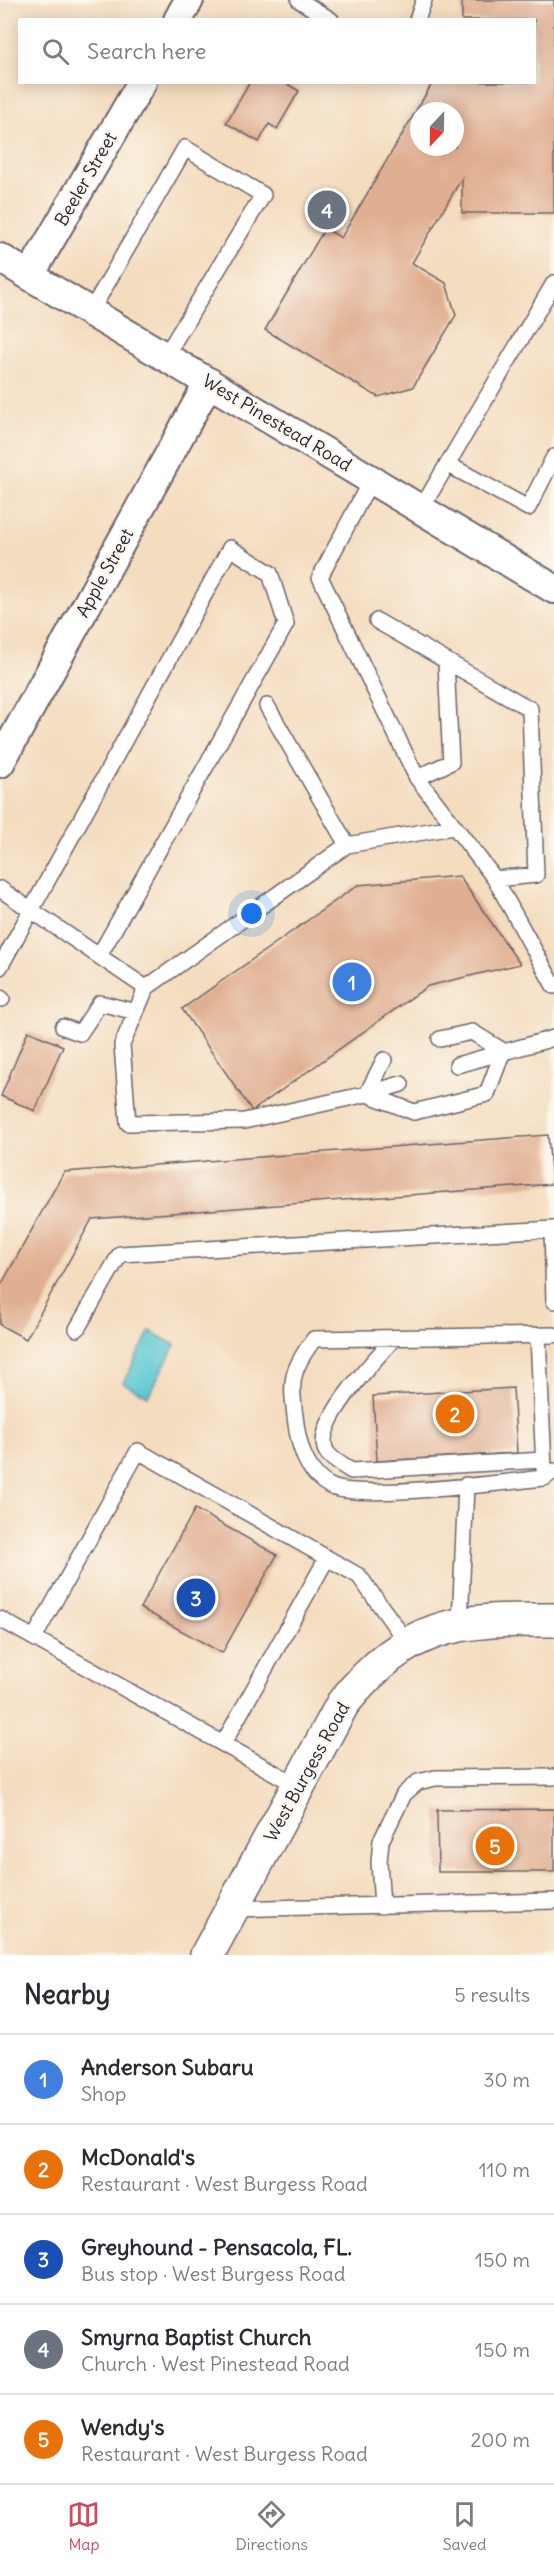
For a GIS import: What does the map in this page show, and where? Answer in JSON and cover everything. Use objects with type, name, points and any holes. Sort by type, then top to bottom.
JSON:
[{"type":"main road","name":"West Burgess Road","points":[[207,1955],[343,1703],[368,1672],[408,1644],[431,1632],[487,1619],[554,1620]]},
{"type":"street","points":[[179,18],[189,0]]},
{"type":"street","name":"Beeler Street","points":[[30,275],[141,84]]},
{"type":"street","name":"West Pinestead Road","points":[[0,258],[166,355],[554,589]]},
{"type":"street","name":"Apple Street","points":[[0,763],[209,382]]},
{"type":"lane","points":[[299,0],[328,18]]},
{"type":"lane","points":[[418,18],[423,0]]},
{"type":"lane","points":[[92,311],[185,148],[263,195],[166,355]]},
{"type":"lane","points":[[421,509],[554,283]]},
{"type":"lane","points":[[447,464],[528,508],[554,457]]},
{"type":"lane","points":[[371,480],[320,577],[417,777],[495,879],[554,986]]},
{"type":"lane","points":[[0,967],[230,548],[270,573],[286,624],[99,956]]},
{"type":"lane","points":[[377,621],[530,710],[536,875],[495,879]]},
{"type":"lane","points":[[417,777],[452,762],[446,663]]},
{"type":"lane","points":[[267,706],[347,845]]},
{"type":"lane","points":[[401,1084],[367,1094],[244,1121],[128,1123],[122,1045],[146,988],[347,845],[453,827]]},
{"type":"lane","points":[[0,889],[29,911],[146,988]]},
{"type":"lane","points":[[63,1027],[80,1033],[100,1004],[136,1012]]},
{"type":"lane","points":[[440,1039],[472,1032],[503,1051]]},
{"type":"lane","points":[[457,1065],[554,1038]]},
{"type":"lane","points":[[367,1094],[414,1112],[487,1094],[503,1051]]},
{"type":"lane","points":[[367,1094],[384,1060]]},
{"type":"lane","points":[[77,1329],[120,1254],[553,1229],[554,1301]]},
{"type":"lane","points":[[538,1335],[547,1470]]},
{"type":"lane","points":[[547,1470],[466,1485],[367,1493],[345,1491],[329,1486],[310,1469],[298,1444],[291,1380],[300,1357],[314,1339],[554,1335]]},
{"type":"lane","points":[[394,1338],[332,1413],[323,1438],[327,1454],[351,1471],[547,1470]]},
{"type":"lane","points":[[34,1638],[138,1451],[359,1576],[408,1644]]},
{"type":"lane","points":[[460,1624],[466,1485]]},
{"type":"lane","points":[[223,1744],[327,1558]]},
{"type":"lane","points":[[0,1620],[298,1786]]},
{"type":"lane","points":[[382,1906],[379,1862],[381,1841],[404,1794],[418,1782],[435,1778],[554,1776]]},
{"type":"lane","points":[[231,1910],[554,1901]]},
{"type":"water","points":[[150,1331],[175,1345],[148,1396],[123,1383]]},
{"type":"building","points":[[462,0],[554,0],[554,213],[462,213],[462,178],[412,263],[446,283],[456,315],[413,387],[378,397],[265,330],[325,228],[341,238],[410,121],[410,156],[464,156],[464,102],[421,102],[432,84],[536,84],[536,18],[462,18]]},
{"type":"building","points":[[249,84],[287,84],[299,91],[277,129],[269,124],[259,142],[226,123]]},
{"type":"building","points":[[459,876],[520,964],[428,986],[252,1111],[182,1009],[358,885]]},
{"type":"building","points":[[28,1031],[63,1046],[35,1111],[1,1096]]},
{"type":"building","points":[[548,1135],[552,1184],[92,1219],[26,1339],[0,1325],[0,1287],[64,1172]]},
{"type":"building","points":[[513,1388],[517,1453],[377,1461],[373,1396]]},
{"type":"building","points":[[195,1509],[277,1555],[222,1653],[140,1608]]},
{"type":"building","points":[[554,1809],[554,1872],[438,1872],[437,1810]]},
{"type":"place","name":"Smyrna Baptist Church","points":[[327,210]]},
{"type":"place","name":"Anderson Subaru","points":[[352,982]]},
{"type":"place","name":"McDonald's","points":[[455,1414]]},
{"type":"place","name":"Greyhound - Pensacola, FL.","points":[[196,1598]]},
{"type":"place","name":"Wendy's","points":[[495,1846]]}]
